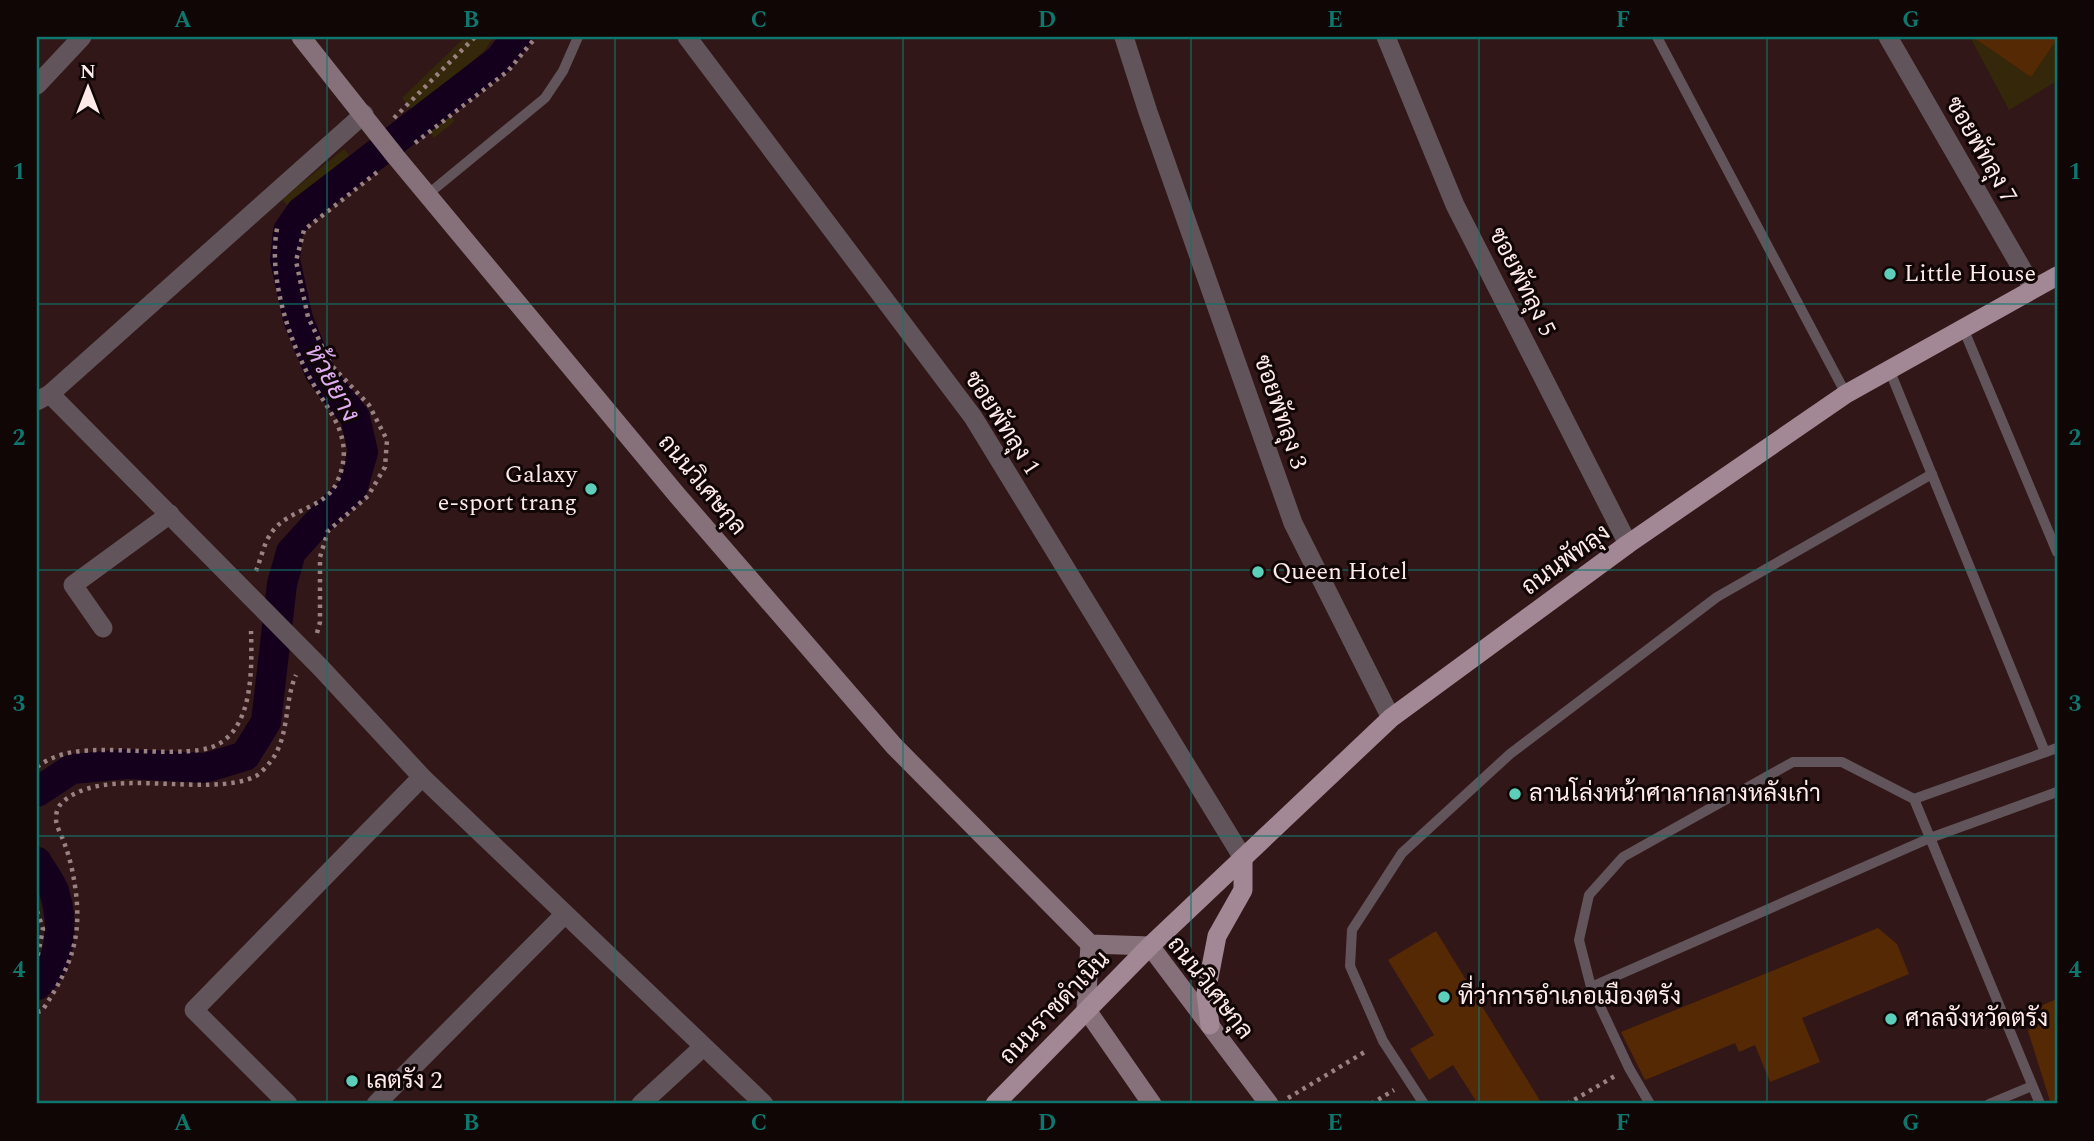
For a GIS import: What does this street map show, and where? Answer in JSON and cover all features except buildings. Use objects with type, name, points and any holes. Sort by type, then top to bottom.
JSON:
[{"type":"main road","name":"ถนนวิเศษกุล","points":[[301,37],[364,114],[377,134],[677,495],[894,746],[1090,944],[1150,946],[1269,1104]]},
{"type":"main road","name":"ถนนพัทลุง","points":[[1150,946],[1391,718],[1628,544],[1846,394],[2057,276]]},
{"type":"main road","points":[[1210,1025],[1206,993],[1217,936],[1243,890],[1243,858]]},
{"type":"main road","points":[[1090,944],[1086,1009],[1152,1104]]},
{"type":"main road","name":"ถนนราชดำเนิน","points":[[995,1104],[1150,946]]},
{"type":"street","points":[[37,85],[82,37]]},
{"type":"street","name":"ซอยพัทลุง 1","points":[[687,37],[973,417],[1243,858]]},
{"type":"street","name":"ซอยพัทลุง 3","points":[[1124,37],[1293,523],[1391,718]]},
{"type":"street","name":"ซอยพัทลุง 5","points":[[1386,37],[1455,205],[1628,544]]},
{"type":"street","name":"ซอยพัทลุง 7","points":[[1888,37],[2033,288]]},
{"type":"street","points":[[364,114],[43,397],[170,514],[422,777],[764,1104]]},
{"type":"street","points":[[103,628],[73,585],[170,514]]},
{"type":"street","points":[[288,1104],[194,1010],[422,777]]},
{"type":"street","points":[[376,1104],[564,915]]},
{"type":"street","points":[[641,1104],[704,1046]]},
{"type":"lane","points":[[422,188],[545,98],[563,72],[578,37]]},
{"type":"lane","points":[[1657,37],[1846,394]]},
{"type":"lane","points":[[1963,328],[2057,552]]},
{"type":"lane","points":[[1889,369],[2045,752]]},
{"type":"lane","points":[[1424,1104],[1383,1041],[1350,966],[1352,929],[1402,853],[1510,754],[1717,597],[1932,474]]},
{"type":"lane","points":[[1914,799],[2057,748]]},
{"type":"lane","points":[[1650,1104],[1629,1068],[1591,987],[1579,940],[1589,895],[1623,858],[1793,762],[1842,762],[1914,799],[2040,1104]]},
{"type":"lane","points":[[1591,987],[1930,838],[2057,792]]},
{"type":"lane","points":[[1989,1104],[2032,1086]]},
{"type":"path","points":[[377,134],[475,37]]},
{"type":"path","points":[[37,1012],[42,1011],[63,979],[77,938],[75,888],[66,847],[56,824],[57,809],[64,801],[86,789],[113,785],[232,784],[258,775],[273,758],[285,727],[295,678],[315,663],[320,622],[320,557],[328,531],[368,496],[385,467],[387,440],[369,405],[331,365],[308,317],[296,261],[304,230],[508,71],[536,37]]},
{"type":"path","points":[[37,767],[47,759],[79,750],[173,751],[209,748],[232,734],[245,710],[250,675],[251,633],[247,594],[272,531],[297,512],[324,500],[338,481],[344,453],[340,424],[310,377],[287,326],[275,269],[275,236],[280,213]]},
{"type":"path","points":[[37,911],[43,929],[37,959]]},
{"type":"path","points":[[1279,1104],[1383,1041]]},
{"type":"path","points":[[1567,1104],[1629,1068]]},
{"type":"path","points":[[1371,1104],[1409,1081]]},
{"type":"shaded area","points":[[465,37],[494,37],[484,51],[434,96],[455,121],[434,138],[402,98]]},
{"type":"shaded area","points":[[1970,37],[2057,37],[2057,81],[2009,110]]},
{"type":"shaded area","points":[[344,149],[367,177],[355,186],[343,172],[293,212],[282,199]]},
{"type":"waterway","name":"ห้วยยาง","points":[[37,792],[72,769],[127,764],[205,768],[245,756],[266,722],[282,584],[291,552],[352,490],[363,452],[355,417],[320,373],[298,319],[285,260],[288,231],[301,212],[499,60],[517,37]]},
{"type":"waterway","name":"ห้วยยาง","points":[[37,862],[54,891],[60,929],[52,966],[37,985]]},
{"type":"place","name":"Little House","points":[[1890,274]]},
{"type":"place","name":"Galaxy e-sport trang","points":[[591,489]]},
{"type":"place","name":"Queen Hotel","points":[[1258,572]]},
{"type":"place","name":"ลานโล่งหน้าศาลากลางหลังเก่า","points":[[1515,794]]},
{"type":"place","name":"ที่ว่าการอำเภอเมืองตรัง","points":[[1444,997]]},
{"type":"place","name":"ศาลจังหวัดตรัง","points":[[1891,1019]]},
{"type":"place","name":"เลตรัง 2","points":[[352,1081]]}]
